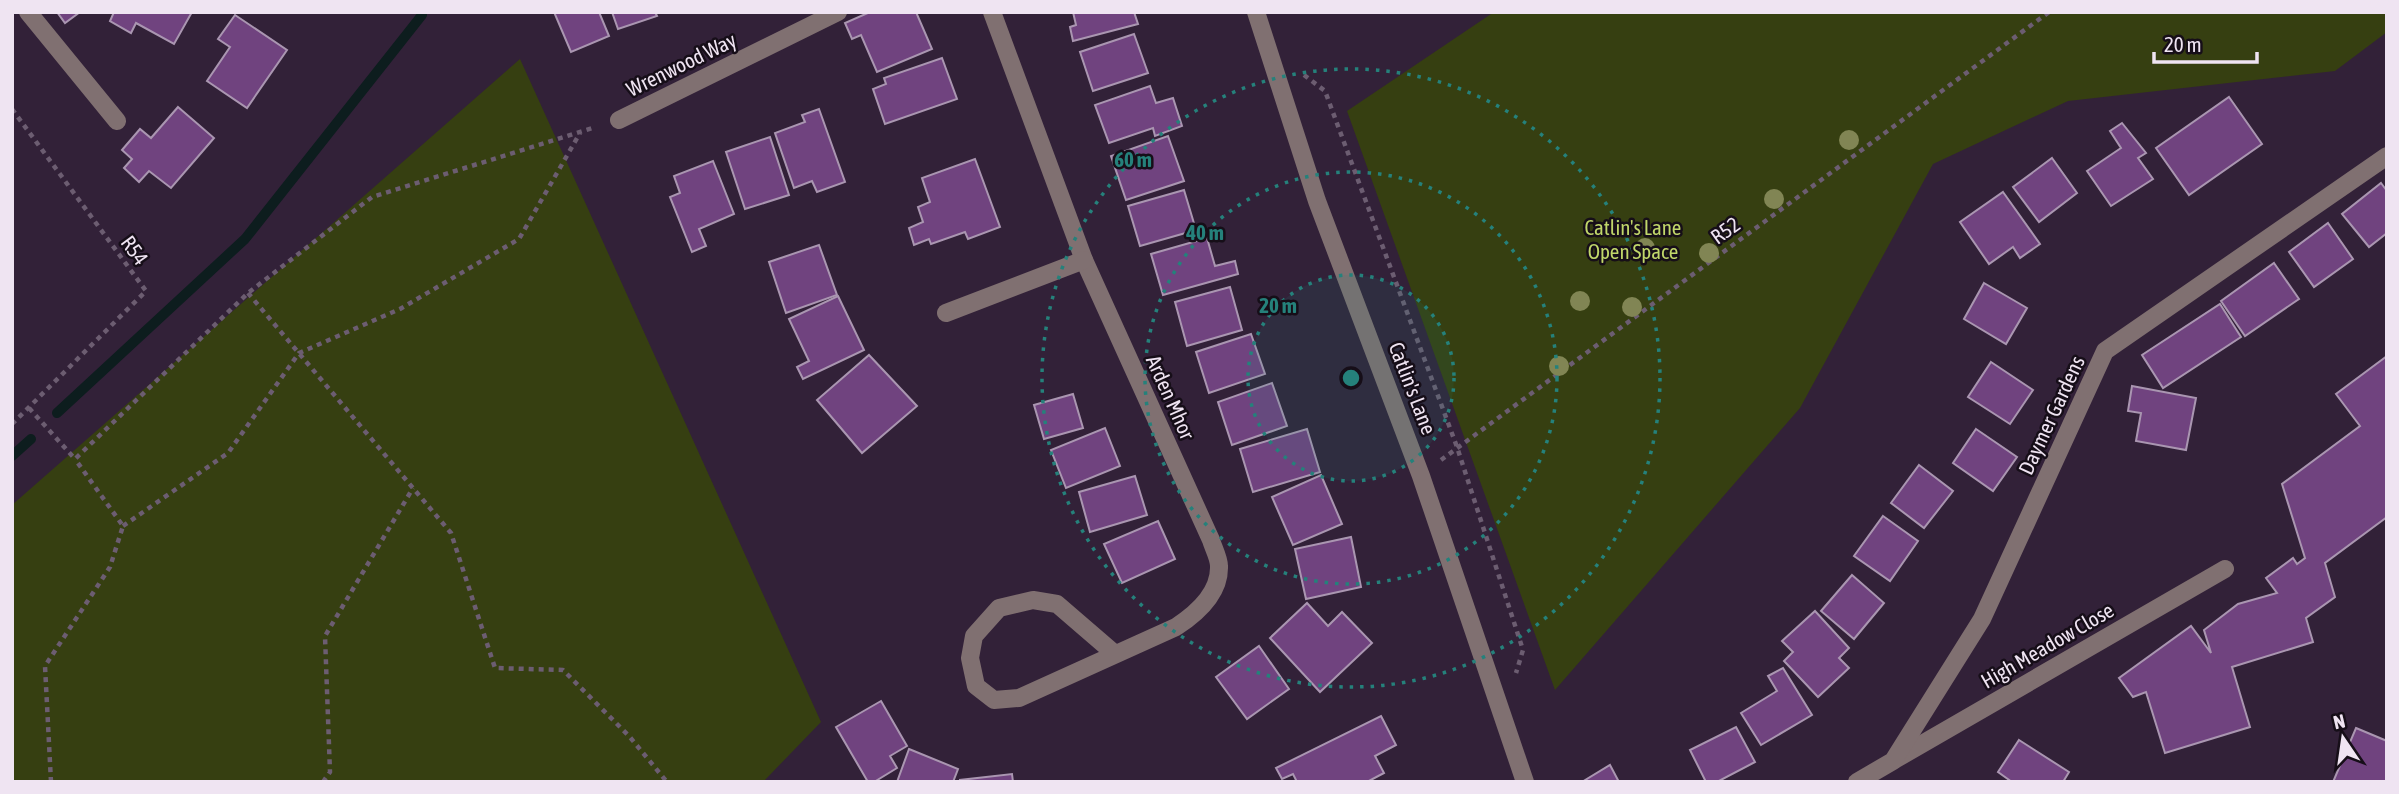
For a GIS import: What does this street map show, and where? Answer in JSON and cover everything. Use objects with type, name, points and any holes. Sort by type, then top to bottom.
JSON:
[{"type":"street","points":[[28,12],[117,121]]},
{"type":"street","name":"Wrenwood Way","points":[[619,120],[838,12]]},
{"type":"street","name":"Arden Mhor","points":[[992,12],[1084,260],[1211,540],[1219,566],[1211,593],[1199,613],[1115,654],[1019,698],[994,700],[976,686],[970,658],[974,635],[999,608],[1034,600],[1057,604],[1115,654]]},
{"type":"street","name":"Catlin's Lane","points":[[1256,12],[1317,201],[1421,476],[1525,782]]},
{"type":"street","name":"Daymer Gardens","points":[[1857,782],[1893,761],[1982,619],[2105,351],[2387,156]]},
{"type":"street","points":[[946,313],[1084,260]]},
{"type":"street","name":"High Meadow Close","points":[[1893,761],[2225,569]]},
{"type":"path","name":"R52","points":[[1421,476],[2049,12]]},
{"type":"path","points":[[1267,46],[1325,91],[1457,447],[1523,650],[1503,713]]},
{"type":"path","name":"R54","points":[[12,109],[146,291],[12,424]]},
{"type":"path","points":[[75,459],[248,293],[372,197],[619,120]]},
{"type":"path","points":[[51,782],[45,666],[110,568],[122,526],[228,453],[299,353],[400,309],[519,239],[581,131]]},
{"type":"path","points":[[248,293],[451,533],[495,668],[563,670],[629,736],[667,782]]},
{"type":"path","points":[[29,408],[75,459],[122,526]]},
{"type":"path","points":[[323,782],[330,772],[325,636],[413,488]]},
{"type":"green space","name":"Catlin's Lane Open Space","points":[[1494,12],[2387,12],[2387,32],[2335,71],[2068,101],[1933,164],[1800,408],[1555,690],[1347,111]]},
{"type":"green space","points":[[520,59],[821,722],[763,782],[12,782],[12,505]]},
{"type":"building","points":[[57,12],[80,12],[65,23]]},
{"type":"building","points":[[114,12],[192,12],[174,44],[136,23],[131,33],[110,21]]},
{"type":"building","points":[[554,12],[599,12],[609,36],[571,52]]},
{"type":"building","points":[[612,12],[655,12],[657,16],[618,29]]},
{"type":"building","points":[[870,12],[916,12],[932,49],[877,72],[861,35],[852,39],[845,23]]},
{"type":"building","points":[[1073,12],[1134,12],[1138,24],[1073,41],[1070,27],[1076,25]]},
{"type":"building","points":[[235,15],[287,50],[247,108],[207,81],[230,47],[218,39]]},
{"type":"building","points":[[1134,34],[1148,73],[1093,91],[1080,52]]},
{"type":"building","points":[[942,58],[957,99],[885,124],[873,89],[886,84],[884,78]]},
{"type":"building","points":[[1150,86],[1156,103],[1173,98],[1182,126],[1155,136],[1153,128],[1109,143],[1095,105]]},
{"type":"building","points":[[2229,97],[2262,144],[2189,195],[2156,148]]},
{"type":"building","points":[[178,107],[214,138],[171,188],[149,171],[139,182],[124,168],[132,159],[122,150],[140,129],[151,138]]},
{"type":"building","points":[[819,109],[845,182],[817,192],[812,181],[794,188],[775,133],[805,122],[802,115]]},
{"type":"building","points":[[2122,123],[2146,153],[2138,158],[2153,179],[2111,206],[2087,171],[2121,148],[2110,131]]},
{"type":"building","points":[[1168,136],[1184,181],[1126,200],[1111,156]]},
{"type":"building","points":[[770,137],[789,195],[745,209],[726,152]]},
{"type":"building","points":[[2052,158],[2077,193],[2039,222],[2013,187]]},
{"type":"building","points":[[975,159],[1000,227],[968,239],[965,232],[931,244],[929,239],[914,245],[909,228],[923,222],[918,207],[930,202],[922,178]]},
{"type":"building","points":[[713,161],[734,214],[699,229],[706,246],[692,252],[670,197],[680,193],[674,176]]},
{"type":"building","points":[[2381,183],[2387,191],[2387,233],[2369,247],[2342,214]]},
{"type":"building","points":[[1184,190],[1196,230],[1140,246],[1128,206]]},
{"type":"building","points":[[2003,192],[2040,244],[2020,258],[2013,247],[1989,264],[1960,222]]},
{"type":"building","points":[[2328,223],[2353,259],[2314,287],[2289,252]]},
{"type":"building","points":[[1207,238],[1215,266],[1235,261],[1238,274],[1163,295],[1151,254]]},
{"type":"building","points":[[819,245],[837,295],[786,313],[769,262]]},
{"type":"building","points":[[2274,263],[2299,299],[2245,336],[2221,301]]},
{"type":"building","points":[[1984,283],[2027,308],[2006,344],[1964,319]]},
{"type":"building","points":[[1230,287],[1242,330],[1187,346],[1175,302]]},
{"type":"building","points":[[838,296],[864,350],[803,379],[797,367],[809,361],[789,319]]},
{"type":"building","points":[[2220,304],[2241,337],[2163,388],[2142,355]]},
{"type":"building","points":[[1251,334],[1265,374],[1209,393],[1196,352]]},
{"type":"building","points":[[869,355],[917,406],[862,453],[817,400]]},
{"type":"building","points":[[2387,356],[2387,517],[2325,563],[2335,597],[2306,618],[2313,642],[2232,667],[2250,727],[2165,753],[2146,692],[2133,697],[2119,678],[2191,626],[2211,653],[2204,630],[2238,604],[2277,593],[2266,578],[2293,558],[2297,564],[2305,558],[2282,484],[2360,426],[2336,394]]},
{"type":"building","points":[[1991,362],[2033,390],[2010,424],[1968,397]]},
{"type":"building","points":[[1272,383],[1287,426],[1232,445],[1218,402]]},
{"type":"building","points":[[2132,386],[2196,398],[2186,450],[2136,441],[2141,413],[2128,411]]},
{"type":"building","points":[[1073,394],[1083,428],[1044,439],[1034,405]]},
{"type":"building","points":[[1105,428],[1120,466],[1066,488],[1051,450]]},
{"type":"building","points":[[1307,429],[1320,472],[1253,492],[1240,449]]},
{"type":"building","points":[[1976,429],[2017,457],[1993,491],[1953,463]]},
{"type":"building","points":[[1919,465],[1953,491],[1924,528],[1891,503]]},
{"type":"building","points":[[1321,475],[1342,524],[1293,545],[1272,497]]},
{"type":"building","points":[[1135,476],[1147,515],[1090,532],[1079,492]]},
{"type":"building","points":[[1883,516],[1918,541],[1890,581],[1854,556]]},
{"type":"building","points":[[1158,521],[1175,559],[1122,583],[1104,544]]},
{"type":"building","points":[[1351,537],[1361,587],[1306,599],[1295,549]]},
{"type":"building","points":[[1852,575],[1884,603],[1854,639],[1821,611]]},
{"type":"building","points":[[1307,603],[1328,626],[1342,612],[1372,643],[1320,692],[1270,638]]},
{"type":"building","points":[[1815,611],[1849,648],[1839,658],[1849,668],[1818,697],[1784,661],[1793,652],[1782,641]]},
{"type":"building","points":[[1259,646],[1289,689],[1247,719],[1216,677]]},
{"type":"building","points":[[1783,668],[1812,715],[1761,745],[1741,713],[1777,691],[1768,676]]},
{"type":"building","points":[[881,701],[907,746],[890,756],[897,768],[874,782],[868,782],[836,727]]},
{"type":"building","points":[[1381,716],[1396,745],[1375,756],[1384,773],[1367,782],[1297,782],[1293,774],[1282,779],[1276,768]]},
{"type":"building","points":[[1736,727],[1755,762],[1717,782],[1706,782],[1690,750]]},
{"type":"building","points":[[2356,728],[2387,741],[2387,782],[2333,782]]},
{"type":"building","points":[[2019,740],[2069,772],[2063,782],[2012,782],[1998,772]]},
{"type":"building","points":[[909,749],[958,769],[953,782],[897,782]]},
{"type":"building","points":[[1610,765],[1619,782],[1582,782]]},
{"type":"building","points":[[1012,774],[1013,782],[960,782],[960,780]]},
{"type":"waterway","points":[[57,413],[245,239],[422,15]]},
{"type":"waterway","points":[[12,456],[31,439]]}]
